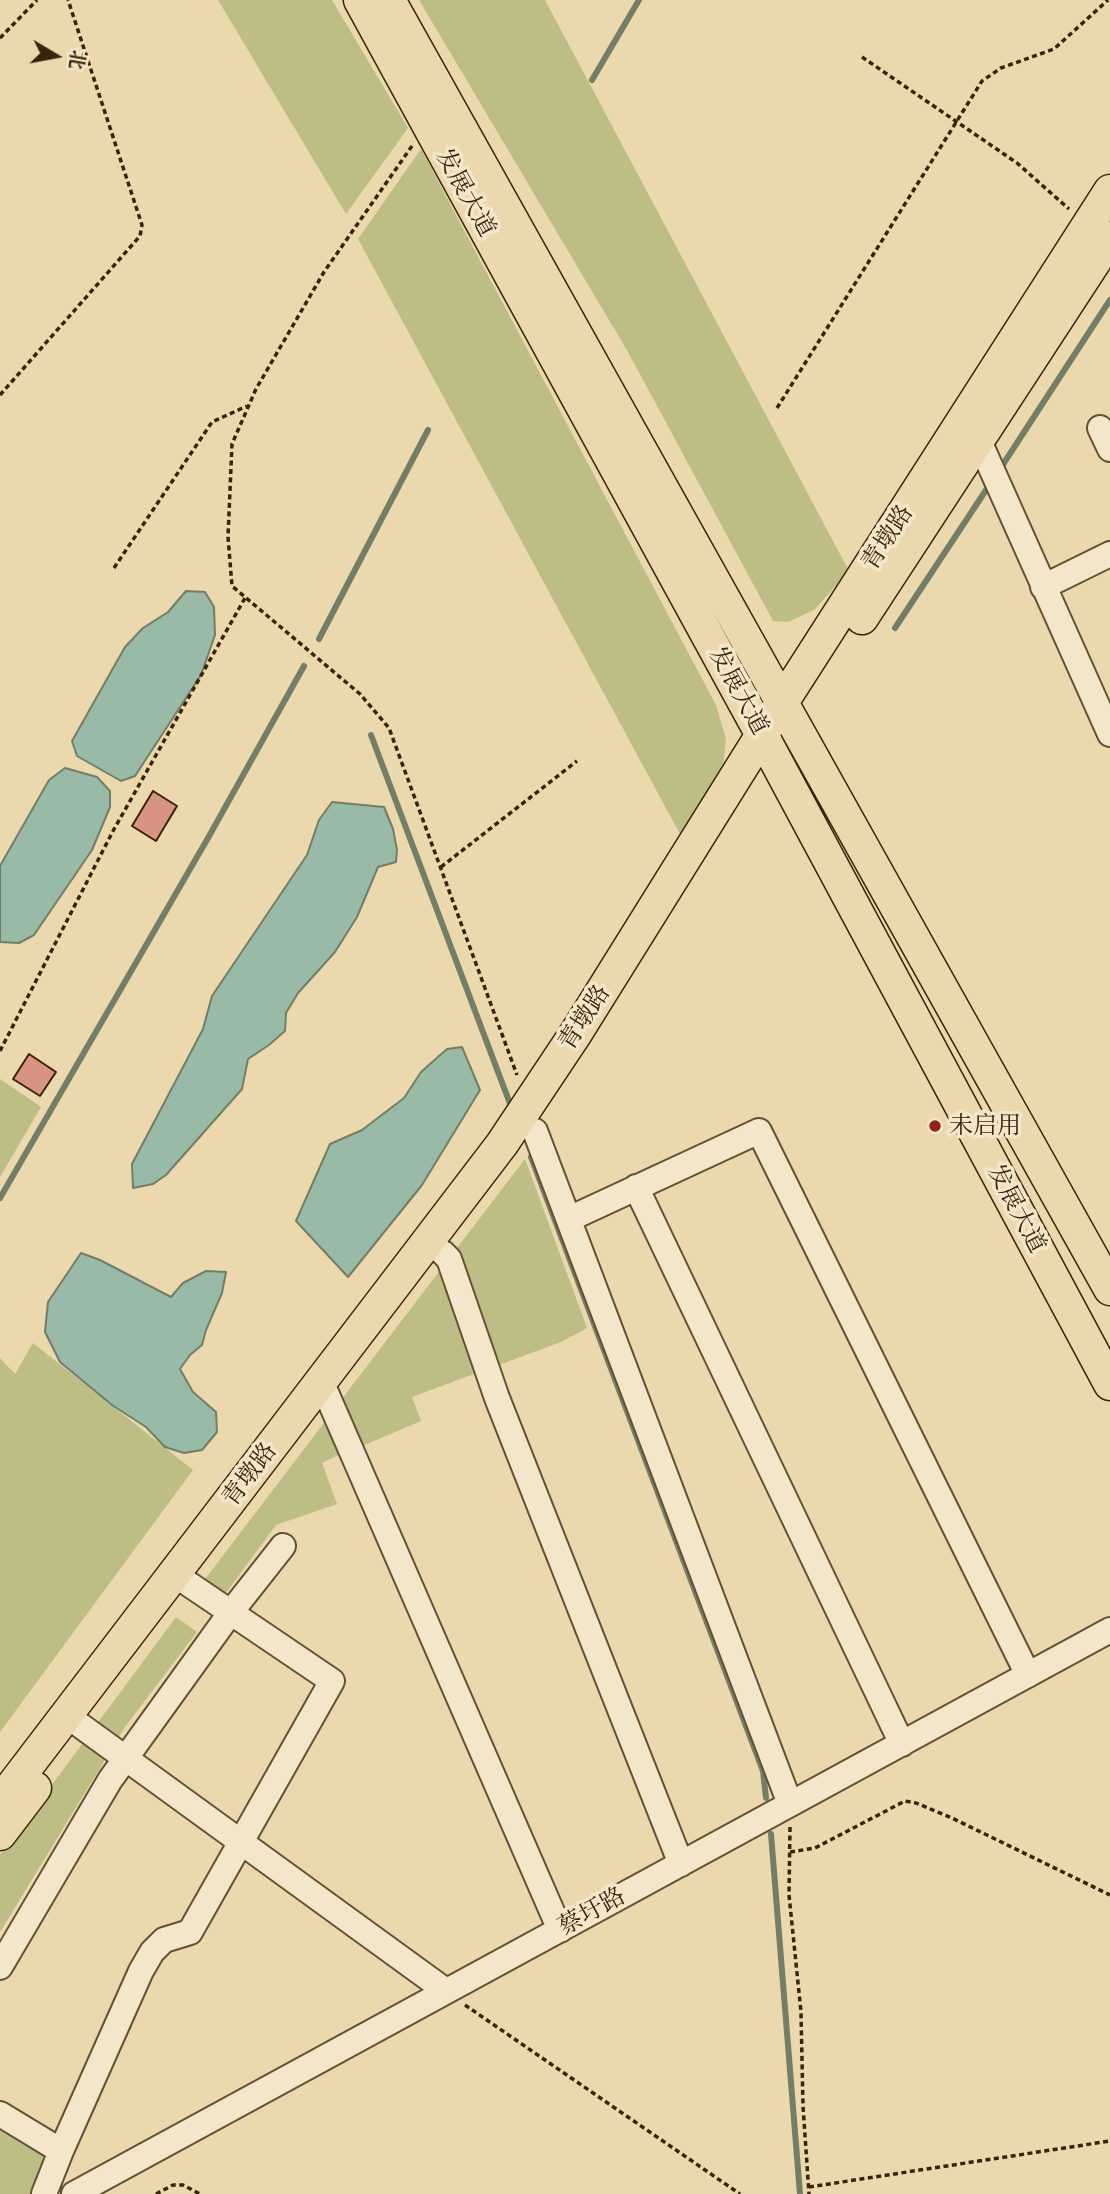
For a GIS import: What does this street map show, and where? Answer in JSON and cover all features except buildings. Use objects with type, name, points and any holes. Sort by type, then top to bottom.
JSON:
[{"type":"main road","name":"发展大道","points":[[360,0],[767,745],[1110,1384]]},
{"type":"main road","name":"发展大道","points":[[389,0],[1110,1289]]},
{"type":"main road","name":"青墩路","points":[[788,712],[989,465],[1099,232],[1110,191]]},
{"type":"main road","name":"青墩路","points":[[325,1391],[443,1253],[531,1118],[576,1033],[767,745],[1099,232]]},
{"type":"main road","name":"青墩路","points":[[0,1834],[74,1721],[325,1391],[502,1144],[531,1118]]},
{"type":"main road","name":"青墩路","points":[[0,1802],[74,1721]]},
{"type":"street","points":[[989,465],[1110,734]]},
{"type":"street","points":[[1043,587],[1110,554]]},
{"type":"street","points":[[531,1118],[790,1804]]},
{"type":"street","points":[[569,1219],[759,1130],[1028,1675]]},
{"type":"street","points":[[636,1187],[902,1744]]},
{"type":"street","points":[[443,1253],[449,1259],[497,1398],[681,1864]]},
{"type":"street","points":[[325,1391],[560,1930]]},
{"type":"street","points":[[0,1967],[110,1780],[231,1612],[283,1546]]},
{"type":"street","points":[[44,2194],[141,1971],[152,1952],[164,1940],[190,1931],[332,1681],[182,1579]]},
{"type":"street","name":"蔡圩路","points":[[74,2194],[1110,1630]]},
{"type":"street","points":[[74,1721],[446,1992]]},
{"type":"street","points":[[0,2114],[61,2151]]},
{"type":"path","points":[[0,38],[37,0]]},
{"type":"path","points":[[0,395],[140,236],[142,225],[68,0]]},
{"type":"path","points":[[777,408],[982,81],[1001,68],[1054,49],[1108,0]]},
{"type":"path","points":[[862,57],[1017,163],[1099,232]]},
{"type":"path","points":[[427,125],[324,272],[249,405],[232,444],[228,537],[232,586],[360,694],[389,728],[531,1118]]},
{"type":"path","points":[[114,568],[212,422],[249,405]]},
{"type":"path","points":[[0,1051],[113,831],[245,597]]},
{"type":"path","points":[[440,868],[577,761]]},
{"type":"path","points":[[790,1852],[816,1848],[905,1801],[952,1818],[1110,1895]]},
{"type":"path","points":[[790,1804],[789,1895],[801,2012],[803,2106],[810,2194]]},
{"type":"path","points":[[446,1992],[740,2194]]},
{"type":"path","points":[[809,2187],[1110,2141]]},
{"type":"path","points":[[156,2194],[173,2185],[183,2185],[200,2194]]},
{"type":"green space","points":[[218,0],[332,0],[408,128],[346,214]]},
{"type":"green space","points":[[419,0],[545,0],[849,571],[814,610],[788,622],[773,621],[628,352]]},
{"type":"green space","points":[[421,149],[716,705],[726,739],[723,768],[680,834],[358,239]]},
{"type":"green space","points":[[0,1079],[41,1107],[0,1177]]},
{"type":"green space","points":[[525,1159],[587,1328],[561,1342],[412,1397],[421,1421],[360,1447],[341,1400]]},
{"type":"green space","points":[[33,1343],[193,1470],[0,1732],[0,1358],[15,1374]]},
{"type":"green space","points":[[330,1415],[345,1452],[322,1463],[337,1504],[276,1525],[223,1597],[202,1583]]},
{"type":"green space","points":[[176,1617],[197,1632],[125,1727],[0,1932],[0,1855]]},
{"type":"green space","points":[[0,2105],[57,2141],[36,2194],[0,2194]]},
{"type":"shaded area","points":[[186,591],[205,592],[214,607],[215,635],[201,675],[135,776],[121,781],[77,756],[72,741],[125,647],[143,628],[168,612]]},
{"type":"shaded area","points":[[65,768],[97,777],[110,791],[110,807],[92,850],[34,935],[19,943],[0,942],[0,866],[49,780]]},
{"type":"shaded area","points":[[332,802],[384,807],[393,829],[396,862],[378,867],[357,917],[335,952],[298,993],[286,1013],[285,1031],[248,1059],[242,1089],[166,1175],[153,1184],[133,1188],[132,1164],[203,1029],[212,996],[307,855],[319,820]]},
{"type":"shaded area","points":[[462,1047],[480,1090],[422,1185],[348,1277],[296,1221],[330,1144],[362,1130],[404,1098],[421,1072],[447,1049]]},
{"type":"shaded area","points":[[81,1253],[171,1297],[183,1283],[206,1271],[226,1272],[222,1293],[202,1345],[180,1369],[193,1392],[216,1412],[217,1432],[202,1450],[184,1453],[165,1447],[146,1427],[112,1405],[60,1362],[45,1332],[48,1302]]},
{"type":"waterway","points":[[592,80],[639,0]]},
{"type":"waterway","points":[[1000,469],[1110,300]]},
{"type":"waterway","points":[[319,639],[428,430]]},
{"type":"waterway","points":[[895,628],[990,484]]},
{"type":"waterway","points":[[0,1198],[304,666]]},
{"type":"waterway","points":[[371,735],[512,1109]]},
{"type":"waterway","points":[[531,1157],[763,1771],[766,1798]]},
{"type":"waterway","points":[[771,1834],[800,2194]]},
{"type":"place","name":"未启用","points":[[935,1126]]}]
